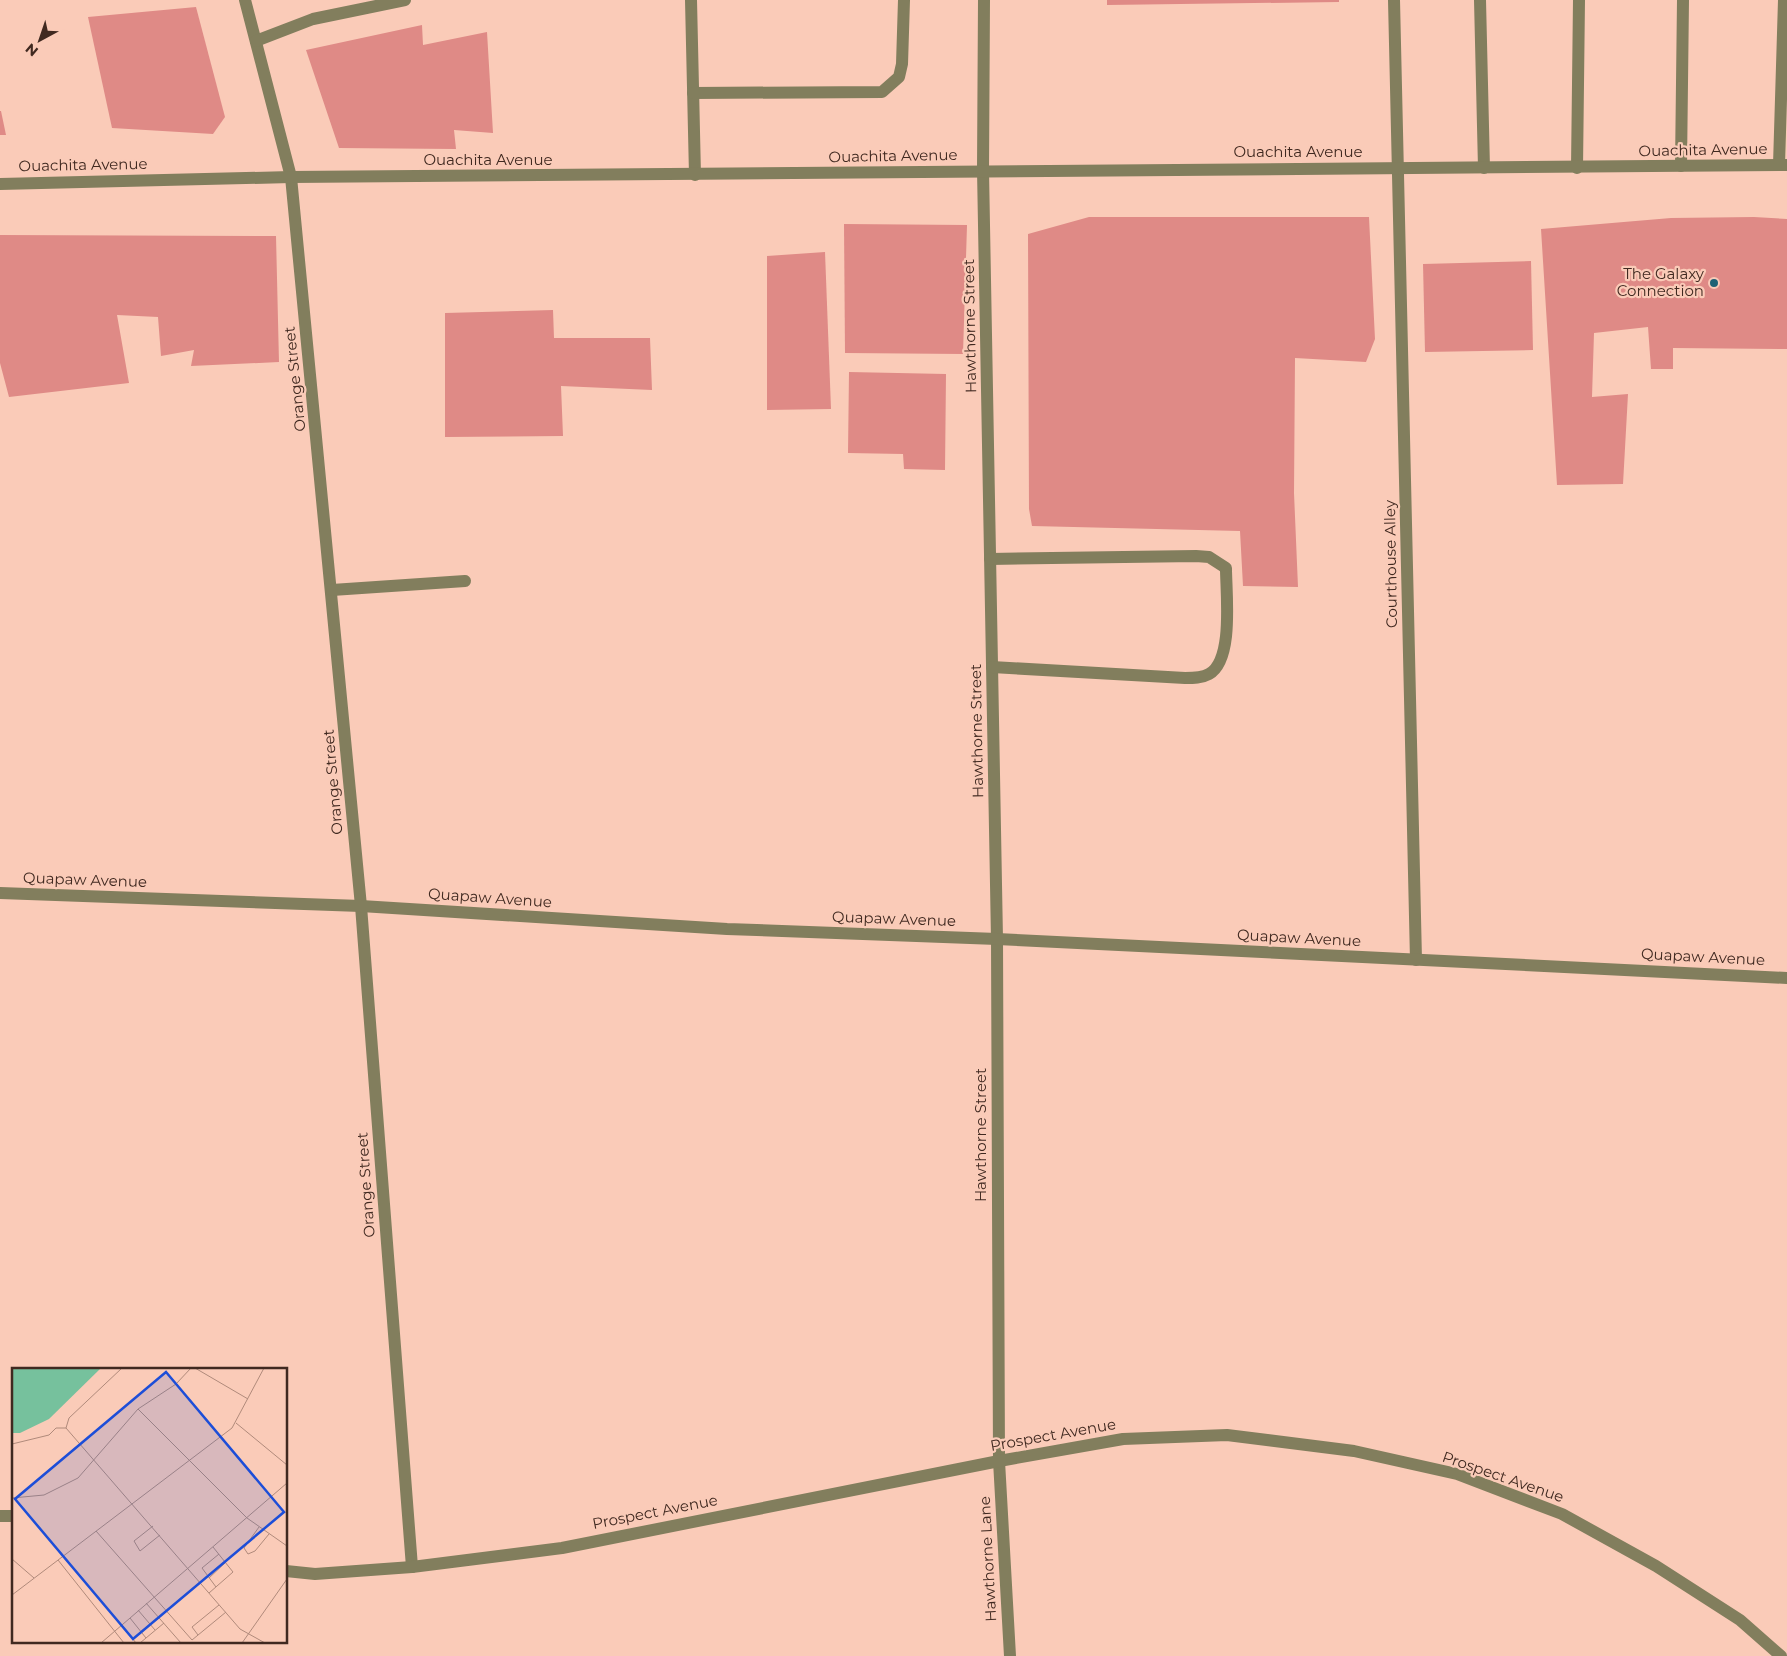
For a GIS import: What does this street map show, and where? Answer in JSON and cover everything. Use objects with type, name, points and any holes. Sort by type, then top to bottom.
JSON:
[{"type":"street","name":"Orange Street","points":[[245,0],[291,177],[332,590],[360,906],[412,1567]]},
{"type":"street","points":[[256,41],[313,19],[405,0]]},
{"type":"street","points":[[691,0],[695,175]]},
{"type":"street","points":[[693,94],[882,92],[899,77],[902,64],[904,0]]},
{"type":"street","name":"Hawthorne Street","points":[[984,0],[983,170],[997,939],[999,1461]]},
{"type":"street","name":"Courthouse Alley","points":[[1394,0],[1416,960]]},
{"type":"street","points":[[1480,0],[1484,168]]},
{"type":"street","points":[[1577,168],[1579,0]]},
{"type":"street","points":[[1681,166],[1682,0]]},
{"type":"street","points":[[1783,165],[1784,0]]},
{"type":"street","name":"Ouachita Avenue","points":[[0,184],[291,177],[1783,165]]},
{"type":"street","points":[[990,559],[1196,556],[1209,557],[1226,568],[1226,645],[1218,663],[1210,674],[1199,678],[1186,678],[992,667]]},
{"type":"street","points":[[332,590],[465,581]]},
{"type":"street","name":"Quapaw Avenue","points":[[0,893],[360,906],[727,929],[997,939],[1787,978]]},
{"type":"street","name":"Prospect Avenue","points":[[288,1571],[315,1574],[412,1567],[562,1548],[999,1461],[1123,1439],[1227,1435],[1354,1451],[1457,1474],[1562,1514],[1656,1566],[1740,1620],[1782,1656]]},
{"type":"street","name":"Hawthorne Lane","points":[[999,1461],[1010,1656]]},
{"type":"building","points":[[1107,0],[1339,0],[1339,2],[1107,5]]},
{"type":"building","points":[[196,7],[225,117],[213,134],[112,128],[88,17]]},
{"type":"building","points":[[422,25],[423,45],[487,32],[493,133],[454,130],[456,149],[339,148],[306,50]]},
{"type":"building","points":[[1,111],[6,135],[0,135]]},
{"type":"building","points":[[1089,217],[1369,217],[1375,339],[1366,362],[1295,358],[1294,493],[1298,587],[1243,586],[1240,531],[1032,526],[1029,509],[1028,234]]},
{"type":"building","points":[[1754,217],[1787,219],[1787,349],[1673,348],[1673,369],[1651,369],[1648,327],[1594,333],[1592,397],[1628,394],[1623,484],[1557,485],[1541,229],[1671,218]]},
{"type":"building","points":[[844,224],[967,225],[963,354],[845,353]]},
{"type":"building","points":[[0,235],[276,236],[279,362],[191,366],[194,350],[161,356],[158,317],[117,315],[129,383],[9,397],[0,363]]},
{"type":"building","points":[[825,252],[831,409],[767,410],[767,256]]},
{"type":"building","points":[[1531,261],[1533,350],[1425,352],[1423,264]]},
{"type":"building","points":[[553,310],[554,338],[650,338],[652,390],[561,386],[563,436],[445,437],[445,313]]},
{"type":"building","points":[[849,372],[946,374],[945,470],[904,469],[903,454],[848,453]]},
{"type":"place","name":"The Galaxy Connection","points":[[1714,283]]}]
